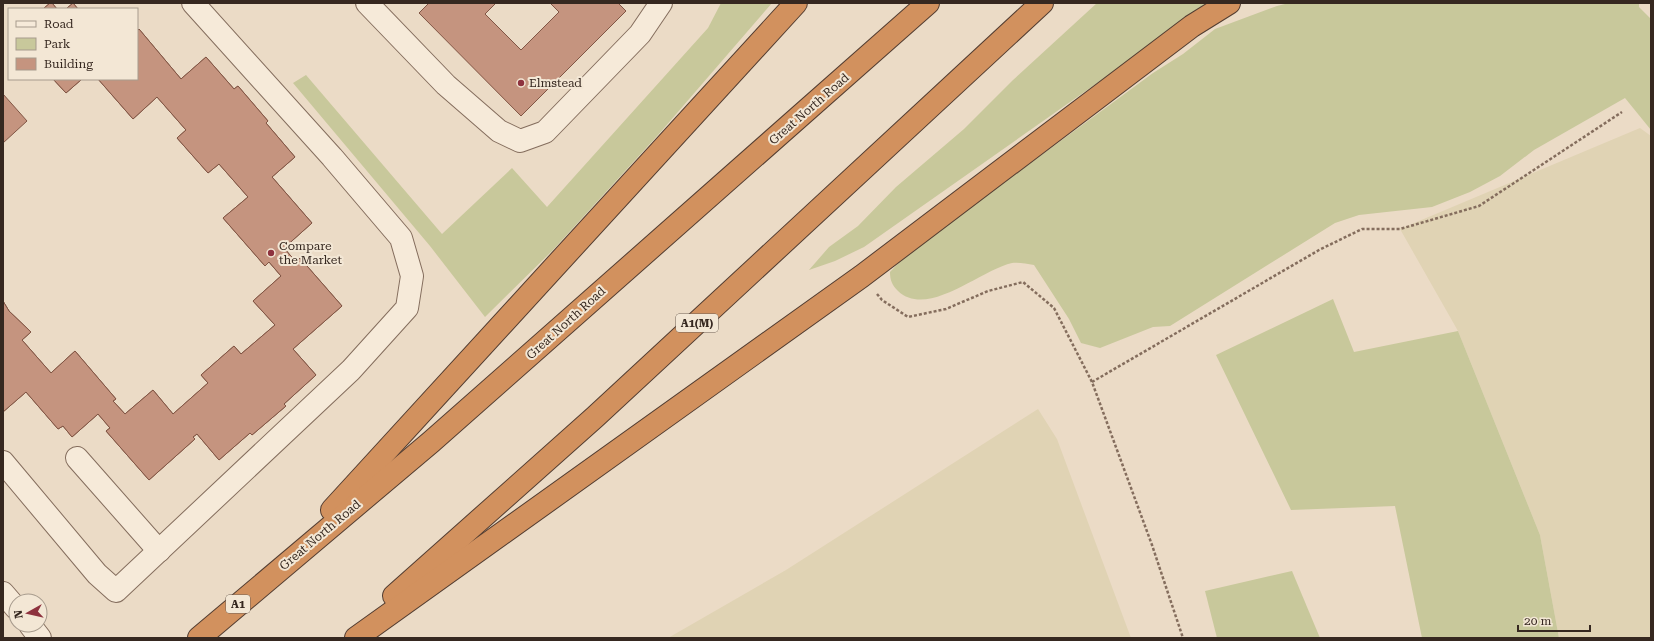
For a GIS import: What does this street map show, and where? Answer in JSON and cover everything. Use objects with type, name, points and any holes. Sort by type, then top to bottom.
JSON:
[{"type":"highway","points":[[277,570],[796,3]]},
{"type":"highway","name":"Great North Road","points":[[199,638],[277,570],[431,442],[928,3]]},
{"type":"highway","name":"A1(M)","points":[[347,638],[601,411],[1042,3]]},
{"type":"highway","points":[[356,638],[862,276],[1192,26],[1229,3]]},
{"type":"lane","points":[[7,475],[97,574],[116,591],[351,370],[407,308],[412,276],[401,238],[332,157],[193,3]]},
{"type":"lane","points":[[367,3],[446,85],[499,131],[520,141],[545,132],[640,34],[661,3]]},
{"type":"lane","points":[[77,458],[159,551]]},
{"type":"path","points":[[1092,382],[1319,250],[1362,229],[1400,229],[1479,206],[1622,112]]},
{"type":"path","points":[[862,276],[882,300],[908,317],[946,309],[988,291],[1023,282],[1054,308],[1092,382],[1152,545],[1183,638]]},
{"type":"shaded area","points":[[1640,128],[1651,136],[1651,638],[1559,638],[1540,535],[1458,331],[1400,229]]},
{"type":"shaded area","points":[[1038,409],[1057,439],[1131,638],[668,638],[786,570]]},
{"type":"green space","points":[[721,3],[772,3],[658,135],[552,251],[485,317],[430,246],[293,83],[306,75],[442,234],[512,168],[547,207],[708,28]]},
{"type":"green space","points":[[1097,3],[1211,3],[864,247],[835,261],[809,270],[829,247],[858,226],[896,187],[964,129],[1013,80]]},
{"type":"green space","points":[[1289,3],[1639,3],[1639,7],[1651,19],[1651,130],[1625,98],[1534,150],[1500,176],[1470,192],[1432,207],[1359,215],[1335,223],[1170,326],[1153,327],[1100,348],[1081,343],[1069,319],[1034,265],[1012,263],[999,267],[954,290],[939,296],[924,299],[910,298],[894,287],[890,272],[908,253],[1153,73],[1183,54],[1215,29]]},
{"type":"green space","points":[[1333,299],[1354,352],[1458,331],[1540,535],[1559,638],[1422,638],[1395,506],[1291,510],[1216,355]]},
{"type":"green space","points":[[1292,571],[1320,638],[1217,638],[1205,591]]},
{"type":"building","points":[[52,3],[56,8],[44,8]]},
{"type":"building","points":[[52,3],[56,8],[44,8]]},
{"type":"building","points":[[73,3],[77,8],[67,8]]},
{"type":"building","points":[[73,3],[77,8],[67,8]]},
{"type":"building","name":"Elmstead","points":[[429,3],[496,3],[485,14],[521,50],[559,12],[550,3],[618,3],[626,11],[521,116],[419,13]]},
{"type":"building","name":"Compare the Market","points":[[139,29],[181,79],[206,57],[234,89],[238,86],[268,121],[266,123],[295,157],[272,177],[312,223],[284,248],[296,262],[300,258],[342,306],[293,349],[316,375],[284,404],[286,406],[252,435],[250,433],[219,460],[197,434],[193,437],[195,439],[149,480],[106,431],[110,428],[98,414],[72,437],[63,426],[58,429],[26,392],[3,412],[3,301],[9,311],[31,332],[22,340],[51,373],[75,351],[116,399],[113,401],[125,414],[153,390],[173,414],[208,383],[201,375],[234,346],[241,354],[275,325],[253,301],[281,276],[269,262],[265,266],[223,218],[248,197],[219,164],[208,173],[177,138],[186,130],[157,97],[133,119],[99,80],[138,80]]},
{"type":"building","name":"Compare the Market","points":[[139,29],[181,79],[206,57],[234,89],[238,86],[268,121],[266,123],[295,157],[272,177],[312,223],[284,248],[296,262],[300,258],[342,306],[293,349],[316,375],[284,404],[286,406],[252,435],[250,433],[219,460],[197,434],[193,437],[195,439],[149,480],[106,431],[110,428],[98,414],[72,437],[63,426],[58,429],[26,392],[3,412],[3,301],[9,311],[31,332],[22,340],[51,373],[75,351],[116,399],[113,401],[125,414],[153,390],[173,414],[208,383],[201,375],[234,346],[241,354],[275,325],[253,301],[281,276],[269,262],[265,266],[223,218],[248,197],[219,164],[208,173],[177,138],[186,130],[157,97],[133,119],[99,80],[138,80]]},
{"type":"building","points":[[54,80],[81,80],[66,93]]},
{"type":"building","points":[[54,80],[81,80],[66,93]]},
{"type":"building","points":[[3,94],[27,121],[3,143]]},
{"type":"place","name":"Elmstead","points":[[521,83]]},
{"type":"place","name":"Compare the Market","points":[[271,253]]}]
